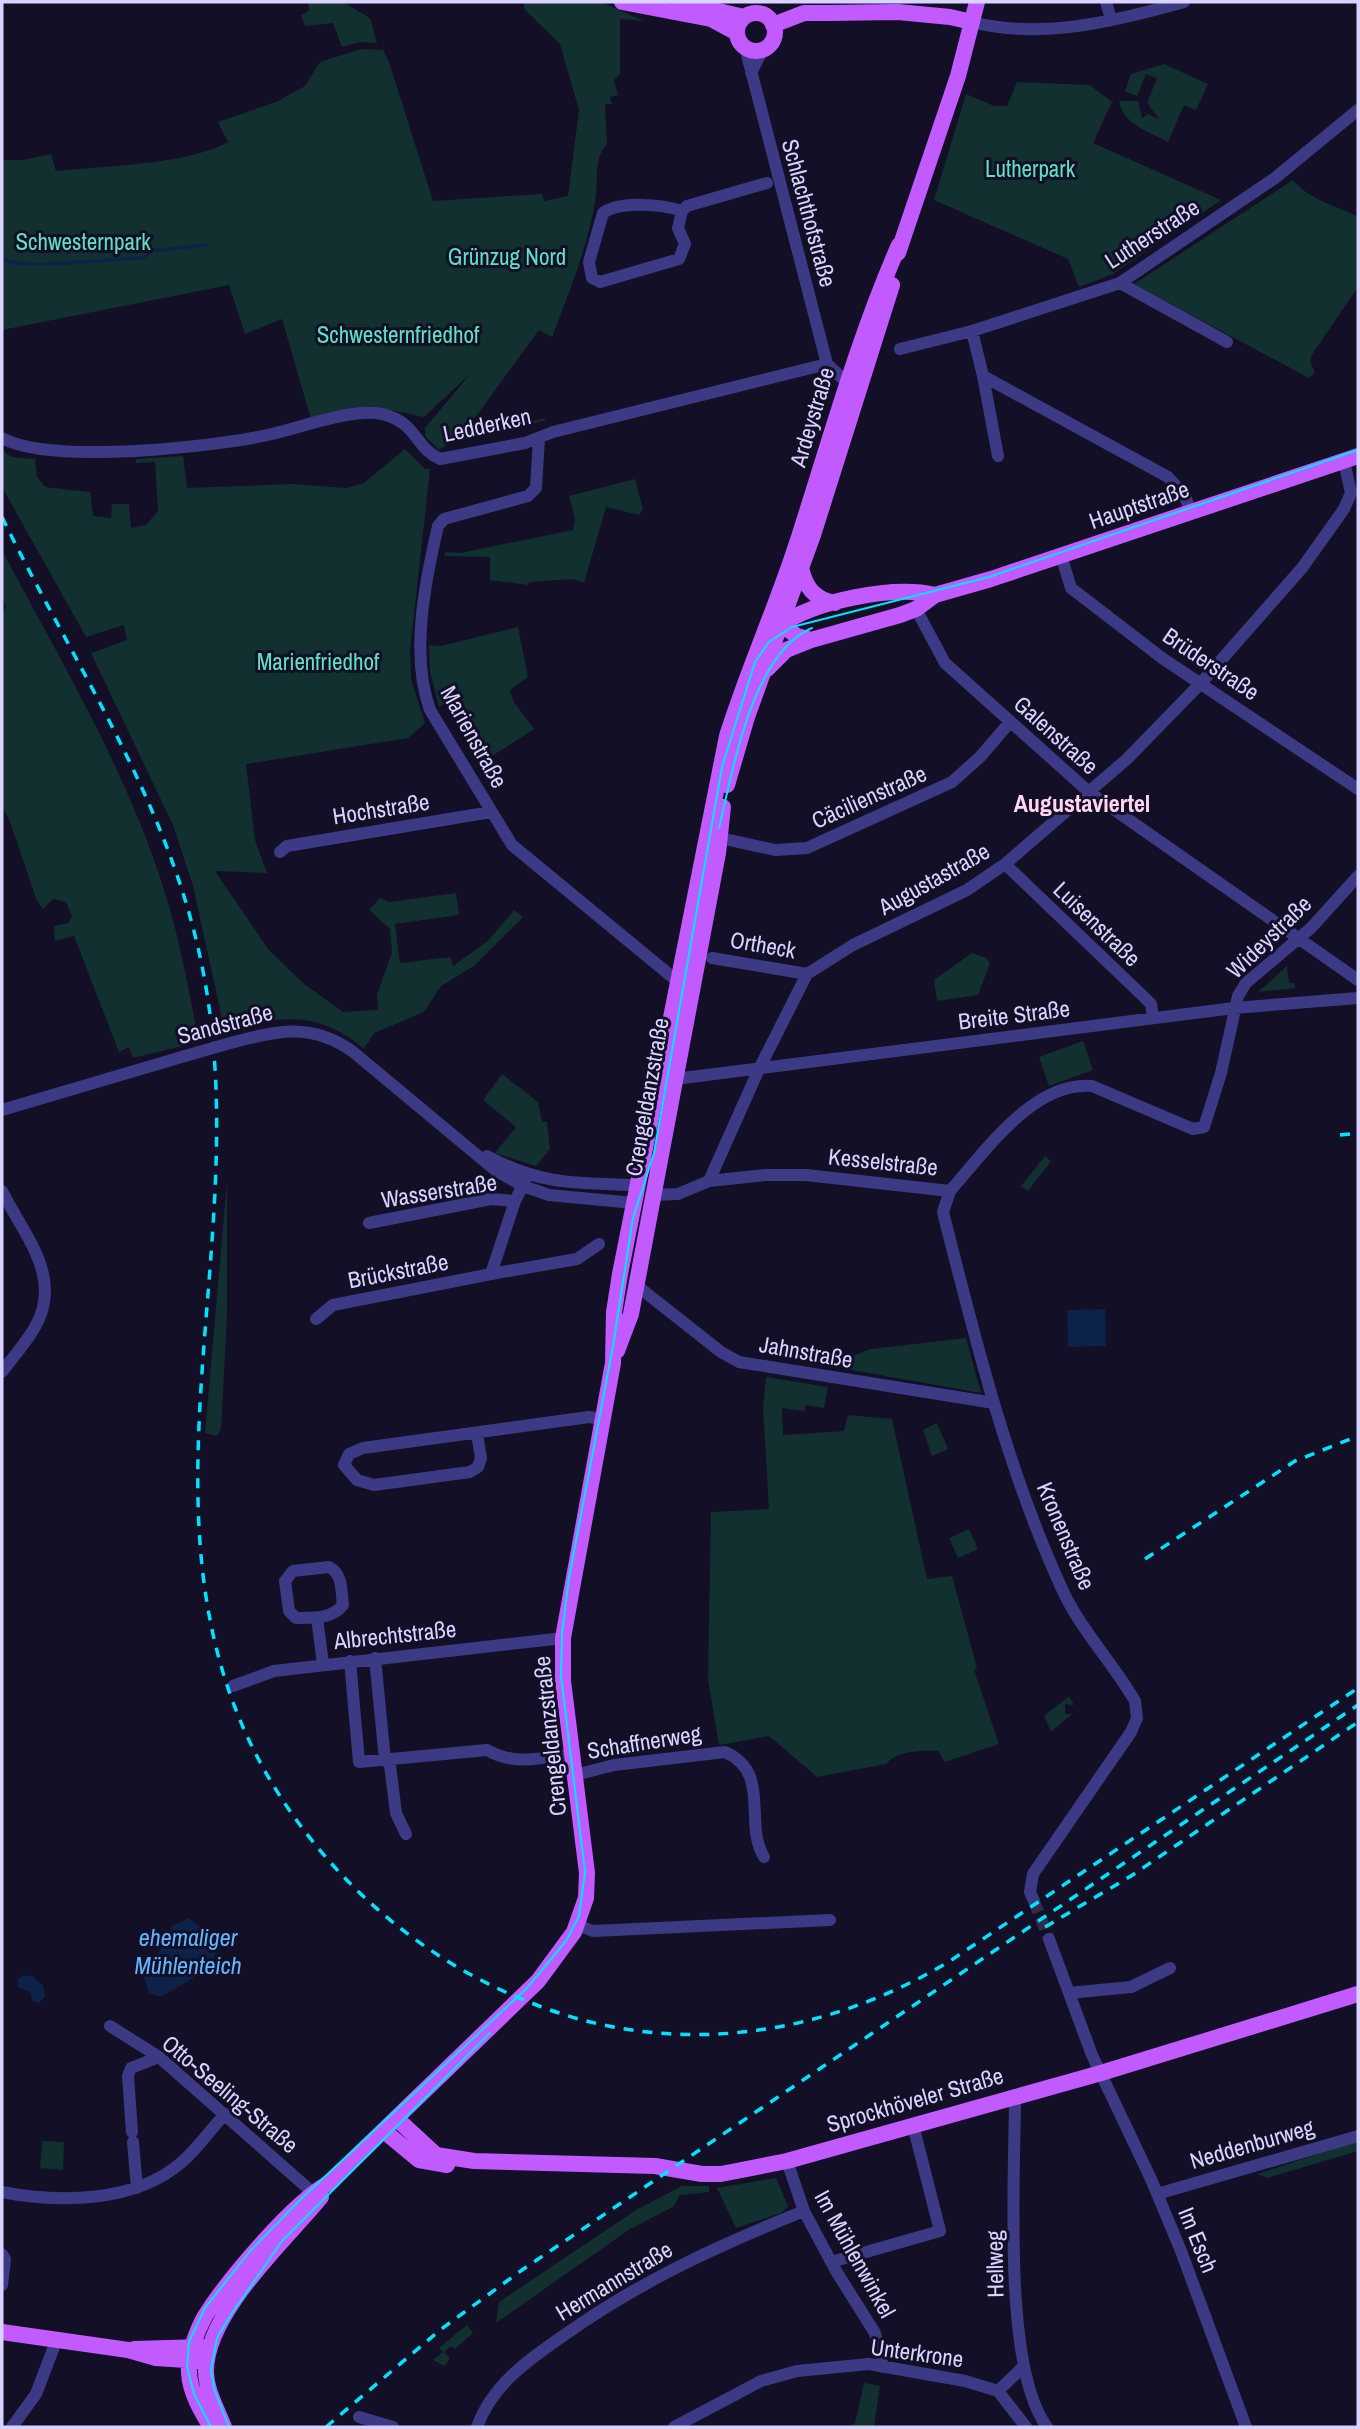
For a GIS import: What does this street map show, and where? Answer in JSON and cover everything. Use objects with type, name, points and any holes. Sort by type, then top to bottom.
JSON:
[{"type":"main road","points":[[622,2],[711,19],[741,40],[764,49],[772,41],[774,25]]},
{"type":"main road","points":[[680,2],[744,17],[761,13],[774,25]]},
{"type":"main road","points":[[811,640],[797,636],[780,625],[801,567],[857,371],[894,277],[899,245],[958,76],[977,2]]},
{"type":"main road","points":[[774,25],[804,13],[898,12],[972,22]]},
{"type":"main road","points":[[741,40],[744,17]]},
{"type":"main road","name":"Ardeystraße","points":[[762,640],[831,438],[857,371]]},
{"type":"main road","name":"Hauptstraße","points":[[757,675],[782,653],[811,640],[916,609],[934,595],[1351,458]]},
{"type":"main road","points":[[801,567],[809,590],[821,599],[836,604]]},
{"type":"main road","name":"Hauptstraße","points":[[780,625],[807,610],[836,604],[908,590],[934,595]]},
{"type":"main road","name":"Ardeystraße","points":[[776,605],[780,625]]},
{"type":"main road","name":"Crengeldanzstraße","points":[[613,1363],[614,1312],[620,1274],[677,979],[757,675],[762,640],[780,625]]},
{"type":"main road","name":"Crengeldanzstraße","points":[[757,675],[780,625]]},
{"type":"main road","name":"Crengeldanzstraße","points":[[200,2353],[205,2316],[288,2216],[329,2183],[531,1990],[562,1952],[577,1925],[586,1898],[587,1872],[562,1681],[563,1638],[613,1363],[631,1314],[676,1079],[714,838]]},
{"type":"main road","points":[[654,1096],[676,1079]]},
{"type":"main road","points":[[637,1185],[653,1195]]},
{"type":"main road","points":[[634,1203],[653,1195]]},
{"type":"main road","points":[[620,1274],[636,1285]]},
{"type":"main road","name":"Sprockhöveler Straße","points":[[397,2119],[436,2155],[474,2161],[646,2165],[702,2174],[720,2174],[787,2161],[1101,2073],[1358,1994]]},
{"type":"main road","name":"Sprockhöveler Straße","points":[[384,2131],[402,2149],[427,2163],[454,2165],[474,2161]]},
{"type":"main road","points":[[2,2332],[128,2350],[156,2358],[200,2353]]},
{"type":"main road","points":[[200,2353],[192,2388],[211,2427]]},
{"type":"main road","points":[[200,2353],[208,2385],[224,2427]]},
{"type":"street","points":[[1106,2],[1111,19]]},
{"type":"street","points":[[972,22],[1001,29],[1044,30],[1111,19],[1184,2]]},
{"type":"street","name":"Schlachthofstraße","points":[[741,40],[827,364]]},
{"type":"street","points":[[751,73],[764,49]]},
{"type":"street","name":"Lutherstraße","points":[[900,349],[972,331],[1120,284],[1275,178],[1358,110]]},
{"type":"street","name":"Schlachthofstraße","points":[[682,211],[672,207],[612,207],[603,212],[589,262],[592,278],[600,282],[679,259],[685,244],[678,228],[682,211],[687,206],[767,183]]},
{"type":"street","points":[[1120,284],[1227,342]]},
{"type":"street","points":[[972,331],[998,456]]},
{"type":"street","points":[[827,364],[834,372],[857,371]]},
{"type":"street","name":"Ledderken","points":[[2,438],[47,451],[209,446],[353,415],[379,413],[402,420],[433,456],[440,459],[539,438],[827,364]]},
{"type":"street","points":[[983,376],[1168,477],[1185,496],[1190,511]]},
{"type":"street","name":"Marienstraße","points":[[539,438],[536,488],[528,496],[440,522],[430,568],[419,667],[430,710],[512,845],[663,972],[677,979],[689,996]]},
{"type":"street","name":"Augustastraße","points":[[807,974],[853,945],[963,892],[1005,864],[1166,721],[1302,568],[1344,509],[1350,493],[1351,458]]},
{"type":"street","name":"Brüderstraße","points":[[1061,555],[1072,588],[1201,683],[1358,789]]},
{"type":"street","name":"Galenstraße","points":[[916,609],[945,663],[1089,792],[1358,980]]},
{"type":"street","name":"Cäcilienstraße","points":[[714,838],[775,850],[807,849],[952,782],[980,757],[1010,722]]},
{"type":"street","name":"Hochstraße","points":[[280,852],[287,846],[491,812]]},
{"type":"street","name":"Luisenstraße","points":[[1005,864],[1151,1004],[1153,1018]]},
{"type":"street","name":"Wideystraße","points":[[1208,1120],[1234,1008],[1246,983],[1298,938],[1358,876]]},
{"type":"street","name":"Ortheck","points":[[712,958],[807,974]]},
{"type":"street","points":[[653,1195],[678,1194],[709,1181],[759,1069],[807,974]]},
{"type":"street","name":"Breite Straße","points":[[676,1079],[1234,1008],[1358,998]]},
{"type":"street","name":"Sandstraße","points":[[2,1110],[234,1042],[287,1030],[304,1030],[333,1038],[352,1051],[495,1170],[525,1181],[548,1195],[634,1203]]},
{"type":"street","name":"Kesselstraße","points":[[709,1181],[806,1175],[950,1191],[1017,1115],[1079,1085],[1093,1086],[1198,1130],[1204,1127],[1208,1120]]},
{"type":"street","points":[[492,1274],[516,1200],[525,1181]]},
{"type":"street","name":"Sandstraße","points":[[525,1181],[637,1185]]},
{"type":"street","points":[[2,1191],[41,1262],[46,1289],[44,1308],[34,1328],[2,1372]]},
{"type":"street","name":"Kronenstraße","points":[[950,1191],[943,1212],[1008,1452],[1063,1591],[1128,1689],[1137,1718],[1131,1732],[1032,1874],[1030,1892],[1034,1901]]},
{"type":"street","name":"Wasserstraße","points":[[369,1223],[491,1199],[516,1200]]},
{"type":"street","name":"Brückstraße","points":[[316,1319],[334,1306],[577,1259],[599,1244]]},
{"type":"street","name":"Jahnstraße","points":[[636,1285],[721,1352],[739,1362],[837,1380],[993,1403]]},
{"type":"street","points":[[477,1434],[481,1458],[478,1467],[470,1472],[374,1485],[357,1480],[344,1465],[349,1454],[363,1448],[589,1417],[602,1419]]},
{"type":"street","points":[[329,1567],[336,1571],[340,1579],[343,1605],[337,1613],[317,1618],[296,1618],[289,1611],[285,1581],[293,1571],[329,1567]]},
{"type":"street","points":[[317,1618],[323,1664]]},
{"type":"street","name":"Albrechtstraße","points":[[233,1686],[274,1671],[563,1638]]},
{"type":"street","points":[[375,1658],[385,1760],[390,1765],[396,1813],[406,1834]]},
{"type":"street","points":[[350,1661],[359,1762],[487,1749],[500,1757],[519,1761],[572,1754]]},
{"type":"street","name":"Schaffnerweg","points":[[575,1775],[614,1765],[725,1752],[738,1758],[747,1768],[752,1781],[757,1845],[764,1857]]},
{"type":"street","points":[[577,1925],[593,1931],[830,1920]]},
{"type":"street","points":[[1049,1939],[1101,2073]]},
{"type":"street","points":[[1069,1993],[1131,1987],[1170,1968]]},
{"type":"street","name":"Otto-Seeling-Straße","points":[[110,2026],[159,2057],[316,2195]]},
{"type":"street","points":[[137,2188],[128,2076],[131,2068],[159,2057]]},
{"type":"street","name":"Im Esch","points":[[1101,2073],[1157,2194],[1246,2427]]},
{"type":"street","name":"Hellweg","points":[[1016,2095],[1017,2304],[1023,2367],[1031,2399],[1044,2426]]},
{"type":"street","points":[[2,2192],[62,2197],[97,2196],[137,2188],[182,2162],[225,2114]]},
{"type":"street","points":[[831,2262],[940,2231],[913,2125]]},
{"type":"street","name":"Neddenburweg","points":[[1157,2194],[1358,2136]]},
{"type":"street","name":"Im Mühlenwinkel","points":[[787,2161],[804,2211],[831,2262],[875,2333],[883,2367]]},
{"type":"street","name":"Hermannstraße","points":[[477,2427],[487,2405],[512,2374],[588,2318],[674,2266],[804,2211]]},
{"type":"street","points":[[2,2254],[5,2259],[2,2285]]},
{"type":"street","points":[[12,2427],[36,2394],[57,2339]]},
{"type":"street","name":"Unterkrone","points":[[674,2427],[761,2381],[780,2374],[869,2364],[965,2381],[998,2392]]},
{"type":"street","points":[[1022,2422],[998,2392],[1023,2367]]},
{"type":"street","points":[[1022,2422],[1027,2402]]},
{"type":"street","points":[[359,2417],[393,2427]]},
{"type":"green space","points":[[308,2],[343,2],[370,18],[377,43],[360,42],[342,47],[333,23],[305,26],[301,15],[309,11]]},
{"type":"green space","points":[[523,2],[601,2],[644,21],[620,19],[620,74],[614,80],[618,95],[610,97],[612,104],[605,104],[607,144],[598,162],[593,214],[578,268],[552,337],[539,330],[466,430],[483,435],[545,420],[480,438],[462,433],[439,450],[425,436],[425,428],[471,373],[424,417],[371,406],[311,419],[282,319],[245,334],[229,285],[2,330],[2,160],[23,160],[51,154],[56,171],[168,160],[211,150],[228,142],[218,122],[276,102],[305,86],[320,62],[361,49],[383,50],[389,62],[433,201],[542,194],[544,201],[568,196],[579,110],[560,44],[525,10]]},
{"type":"green space","points":[[1164,64],[1208,84],[1196,110],[1184,105],[1168,142],[1132,122],[1119,101],[1138,101],[1142,118],[1148,114],[1159,119],[1147,103],[1157,78],[1146,74],[1137,96],[1125,91],[1131,74]]},
{"type":"green space","name":"Lutherpark","points":[[1017,82],[1090,85],[1112,102],[1093,143],[1221,200],[1113,274],[1079,287],[1068,259],[934,200],[966,94],[994,106],[1007,106]]},
{"type":"green space","points":[[1293,180],[1307,193],[1358,217],[1358,287],[1313,353],[1310,360],[1315,373],[1309,378],[1134,284]]},
{"type":"green space","points":[[405,449],[425,469],[430,469],[410,651],[411,679],[425,723],[408,738],[246,764],[255,840],[267,873],[215,871],[268,949],[304,984],[343,1012],[378,1010],[377,995],[392,952],[390,929],[369,910],[380,898],[389,902],[456,893],[459,915],[395,924],[400,963],[451,957],[453,966],[488,941],[514,910],[523,917],[474,966],[441,986],[424,1012],[374,1033],[364,1049],[330,1027],[298,1020],[264,1022],[225,1032],[193,886],[173,825],[91,653],[127,640],[124,625],[86,637],[2,487],[2,450],[12,457],[35,459],[37,477],[45,487],[90,492],[93,516],[111,518],[112,504],[129,504],[131,528],[146,525],[158,511],[155,462],[136,463],[136,459],[183,456],[187,488],[294,484],[346,488],[364,483]]},
{"type":"green space","points":[[635,479],[643,509],[639,515],[606,507],[584,583],[573,579],[529,582],[528,585],[490,580],[490,557],[444,556],[445,552],[460,553],[573,530],[575,519],[569,496]]},
{"type":"green space","points":[[2,550],[92,719],[133,806],[171,914],[199,1042],[133,1058],[129,1047],[119,1052],[74,936],[55,941],[54,926],[69,923],[72,916],[66,902],[53,899],[43,909],[37,901],[9,819],[2,807],[2,613],[6,607],[2,597]]},
{"type":"green space","name":"Marienfriedhof","points":[[518,627],[528,677],[510,690],[514,702],[534,729],[492,756],[461,701],[439,706],[430,672],[429,645],[441,646]]},
{"type":"green space","points":[[972,953],[986,958],[990,963],[978,995],[937,1001],[934,980]]},
{"type":"green space","points":[[1287,966],[1289,983],[1294,983],[1295,988],[1258,992]]},
{"type":"green space","points":[[1083,1041],[1093,1070],[1049,1086],[1039,1057]]},
{"type":"green space","points":[[502,1074],[538,1102],[542,1122],[547,1122],[550,1149],[536,1166],[495,1153],[516,1127],[483,1100]]},
{"type":"green space","points":[[1045,1156],[1051,1161],[1028,1191],[1021,1186]]},
{"type":"green space","points":[[227,1182],[227,1315],[221,1429],[217,1436],[205,1433]]},
{"type":"green space","points":[[966,1338],[981,1393],[846,1369],[845,1359],[871,1349]]},
{"type":"green space","points":[[766,1377],[828,1387],[824,1408],[806,1405],[805,1411],[782,1408],[783,1435],[844,1431],[848,1415],[892,1419],[927,1579],[952,1576],[977,1668],[974,1670],[999,1744],[945,1762],[938,1751],[917,1751],[896,1756],[886,1764],[817,1777],[769,1736],[719,1745],[708,1679],[711,1512],[769,1509],[763,1408]]},
{"type":"green space","points":[[937,1423],[948,1449],[932,1456],[923,1430]]},
{"type":"green space","points":[[969,1529],[978,1549],[958,1558],[949,1538]]},
{"type":"green space","points":[[1069,1696],[1074,1705],[1065,1704],[1065,1714],[1072,1714],[1051,1732],[1044,1716]]},
{"type":"green space","points":[[42,2141],[64,2142],[63,2170],[40,2168]]},
{"type":"green space","points":[[1358,2141],[1358,2151],[1267,2178],[1257,2174]]},
{"type":"green space","points":[[776,2178],[788,2206],[781,2213],[736,2228],[717,2188]]},
{"type":"green space","points":[[682,2186],[709,2186],[709,2192],[680,2195],[673,2207],[630,2229],[496,2323],[499,2302],[636,2210]]},
{"type":"green space","points":[[467,2325],[473,2333],[455,2349],[451,2346],[444,2352],[450,2358],[445,2366],[433,2360],[443,2352],[439,2348]]},
{"type":"green space","points":[[864,2383],[880,2386],[874,2427],[849,2427],[855,2423]]},
{"type":"water","points":[[1105,1309],[1106,1346],[1068,1347],[1067,1310]]},
{"type":"water","name":"ehemaliger Mühlenteich","points":[[188,1918],[214,1937],[217,1949],[213,1963],[202,1973],[161,1997],[149,1993],[142,1971],[145,1965],[157,1956],[172,1926]]},
{"type":"water","points":[[23,1975],[34,1977],[44,1987],[45,1997],[39,2003],[32,2001],[30,1992],[18,1987],[18,1979]]},
{"type":"waterway","points":[[2,259],[47,264],[144,258],[153,250],[207,245]]},
{"type":"tunnel","points":[[1034,1901],[1049,1939]]},
{"type":"tram line","points":[[211,2427],[194,2394],[187,2367],[189,2342],[205,2308],[250,2251],[303,2197],[527,1988],[566,1941],[579,1916],[585,1872],[561,1676],[562,1633],[569,1578],[613,1346],[633,1218],[654,1153],[722,767],[755,662],[769,642],[792,627],[989,577],[1358,450]]},
{"type":"tram line","points":[[719,828],[739,746],[760,687],[774,662],[791,641],[812,628]]},
{"type":"tram line","points":[[229,2427],[214,2389],[211,2369],[217,2338],[230,2316],[282,2241],[490,2033]]},
{"type":"railway","points":[[2,517],[145,794],[188,910],[203,971],[216,1084],[215,1197],[199,1419],[199,1529],[213,1636],[249,1741],[314,1843],[386,1917],[442,1958],[502,1991],[587,2021],[640,2031],[693,2035],[747,2032],[800,2023],[851,2008],[902,1987],[950,1961],[1358,1688]]},
{"type":"railway","points":[[1340,1135],[1358,1133]]},
{"type":"railway","points":[[1145,1559],[1295,1461],[1358,1436]]},
{"type":"railway","points":[[326,2427],[440,2330],[522,2270],[1358,1705]]},
{"type":"railway","points":[[1045,1927],[1131,1876],[1358,1722]]},
{"type":"district","name":"Augustaviertel","points":[[1082,804]]},
{"type":"park label","name":"Schwesternpark","points":[[83,242]]},
{"type":"park label","name":"Grünzug Nord","points":[[507,257]]},
{"type":"park label","name":"Schwesternfriedhof","points":[[398,335]]}]
